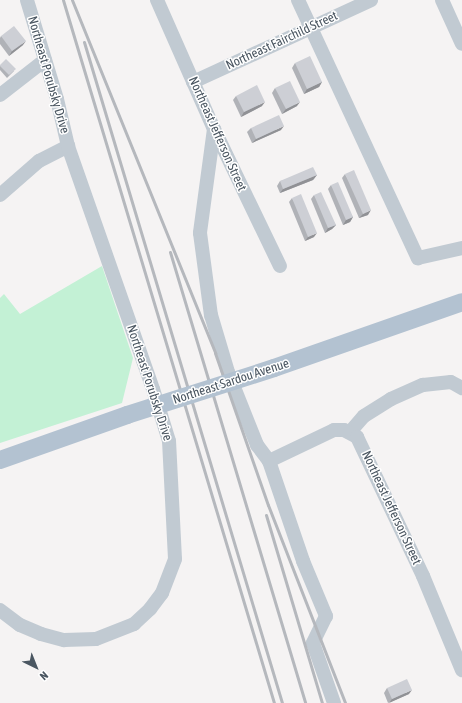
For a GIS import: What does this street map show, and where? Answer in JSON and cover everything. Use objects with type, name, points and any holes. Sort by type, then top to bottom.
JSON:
[{"type":"main road","name":"Northeast Sardou Avenue","points":[[0,460],[127,416],[274,368],[462,302]]},
{"type":"street","name":"Northeast Porubsky Drive","points":[[0,610],[20,625],[40,634],[64,640],[96,639],[134,624],[150,609],[162,593],[175,559],[169,441],[153,389],[68,146],[27,0]]},
{"type":"street","name":"Northeast Jefferson Street","points":[[157,0],[214,129],[280,266]]},
{"type":"street","points":[[298,0],[418,258],[462,248]]},
{"type":"street","name":"Northeast Fairchild Street","points":[[194,82],[371,0]]},
{"type":"street","points":[[442,0],[462,44]]},
{"type":"street","points":[[0,95],[45,60]]},
{"type":"street","points":[[214,129],[200,234],[211,315],[228,372],[257,445],[269,462],[303,561],[326,616],[316,632],[313,643],[334,703]]},
{"type":"street","points":[[0,195],[39,161],[68,146]]},
{"type":"street","points":[[269,462],[334,430],[350,432],[364,416],[391,399],[423,385],[451,382],[462,388]]},
{"type":"street","name":"Northeast Jefferson Street","points":[[350,432],[357,437],[387,497],[461,664]]},
{"type":"green space","points":[[102,266],[133,358],[122,403],[0,443],[0,298],[4,294],[20,314]]},
{"type":"building","points":[[14,26],[26,41],[12,51],[1,36]]},
{"type":"building","points":[[310,56],[322,82],[307,89],[295,63]]},
{"type":"building","points":[[6,59],[16,69],[9,75],[0,66]]},
{"type":"building","points":[[290,81],[300,102],[286,109],[275,88]]},
{"type":"building","points":[[257,85],[265,102],[244,112],[236,96]]},
{"type":"building","points":[[279,115],[284,126],[256,139],[251,128]]},
{"type":"building","points":[[313,167],[317,175],[283,189],[280,181]]},
{"type":"building","points":[[354,170],[371,210],[363,214],[345,174]]},
{"type":"building","points":[[338,182],[353,217],[346,220],[331,185]]},
{"type":"building","points":[[321,192],[336,225],[328,228],[314,195]]},
{"type":"building","points":[[301,194],[317,233],[308,237],[292,198]]},
{"type":"building","points":[[407,679],[412,690],[392,699],[387,688]]},
{"type":"railway","points":[[63,0],[274,703]]},
{"type":"railway","points":[[72,0],[215,353],[268,505],[345,703]]},
{"type":"railway","points":[[84,42],[282,703]]},
{"type":"railway","points":[[170,252],[305,703]]},
{"type":"railway","points":[[266,515],[322,703]]}]
